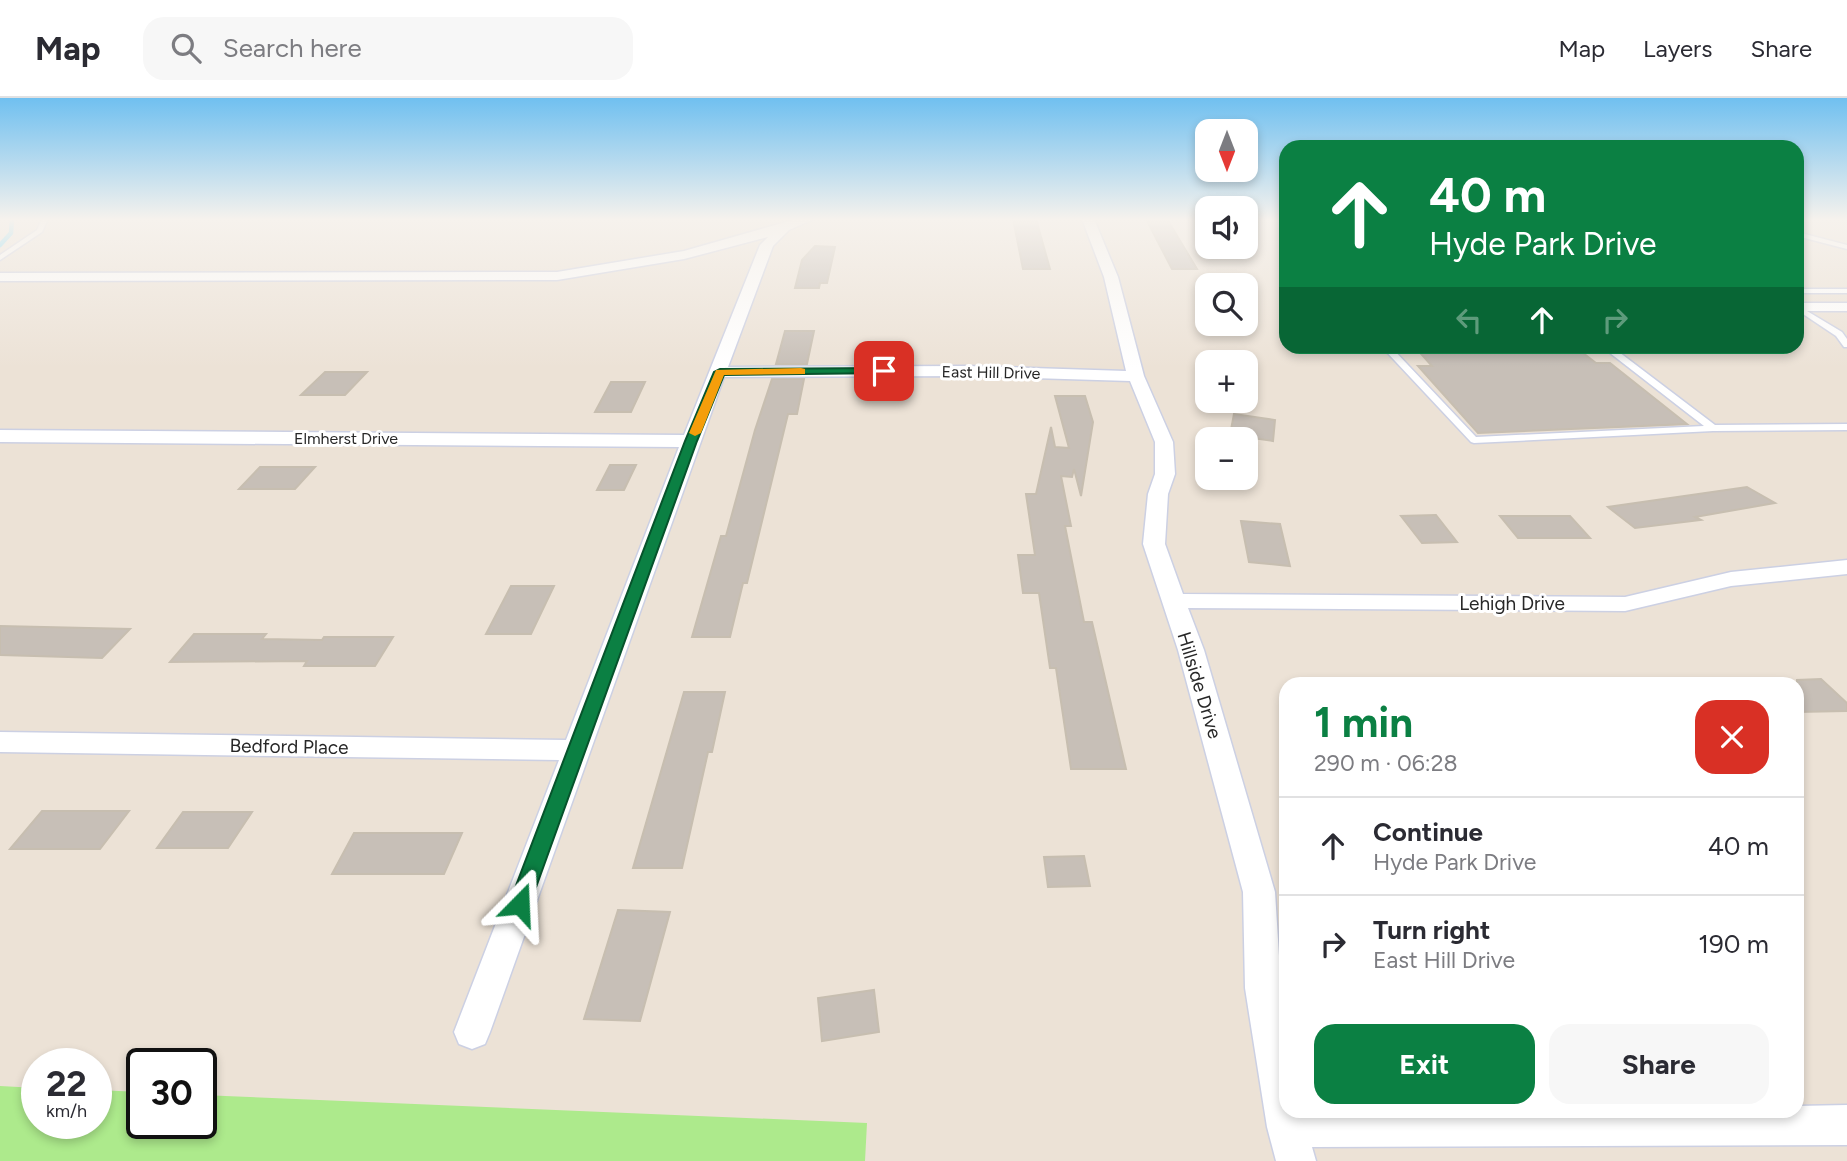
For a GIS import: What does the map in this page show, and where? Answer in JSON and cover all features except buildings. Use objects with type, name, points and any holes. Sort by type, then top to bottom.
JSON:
[{"type":"street","points":[[0,277],[490,278],[557,276],[609,269]]},
{"type":"street","points":[[472,1032],[691,441],[759,269]]},
{"type":"street","name":"Hillside Drive","points":[[1108,269],[1136,376],[1164,442],[1166,474],[1158,494],[1154,544],[1191,650],[1259,892],[1263,988],[1279,1074]]},
{"type":"street","points":[[1804,307],[1847,307]]},
{"type":"street","name":"East Hill Drive","points":[[720,372],[967,370],[1136,376]]},
{"type":"street","name":"Elmherst Drive","points":[[0,436],[691,441]]},
{"type":"street","name":"Lehigh Drive","points":[[1174,601],[1625,604],[1731,579],[1847,567]]},
{"type":"street","name":"Bedford Place","points":[[0,742],[577,750]]},
{"type":"street","name":"Hillside Drive","points":[[1287,1118],[1292,1144]]},
{"type":"street","points":[[1292,1144],[1847,1125]]},
{"type":"lane","points":[[1804,291],[1847,291]]},
{"type":"lane","points":[[1804,312],[1839,334],[1847,345]]},
{"type":"lane","points":[[1393,354],[1474,440],[1713,428],[1847,427]]},
{"type":"lane","points":[[1616,354],[1713,428]]},
{"type":"green space","points":[[0,1086],[21,1087],[21,1139],[112,1139],[112,1091],[126,1091],[126,1139],[217,1139],[217,1096],[867,1123],[865,1161],[0,1161]]},
{"type":"slow traffic","points":[[695,433],[720,372],[801,372]]},
{"type":"route","points":[[520,904],[691,441],[720,372],[884,371]]}]
